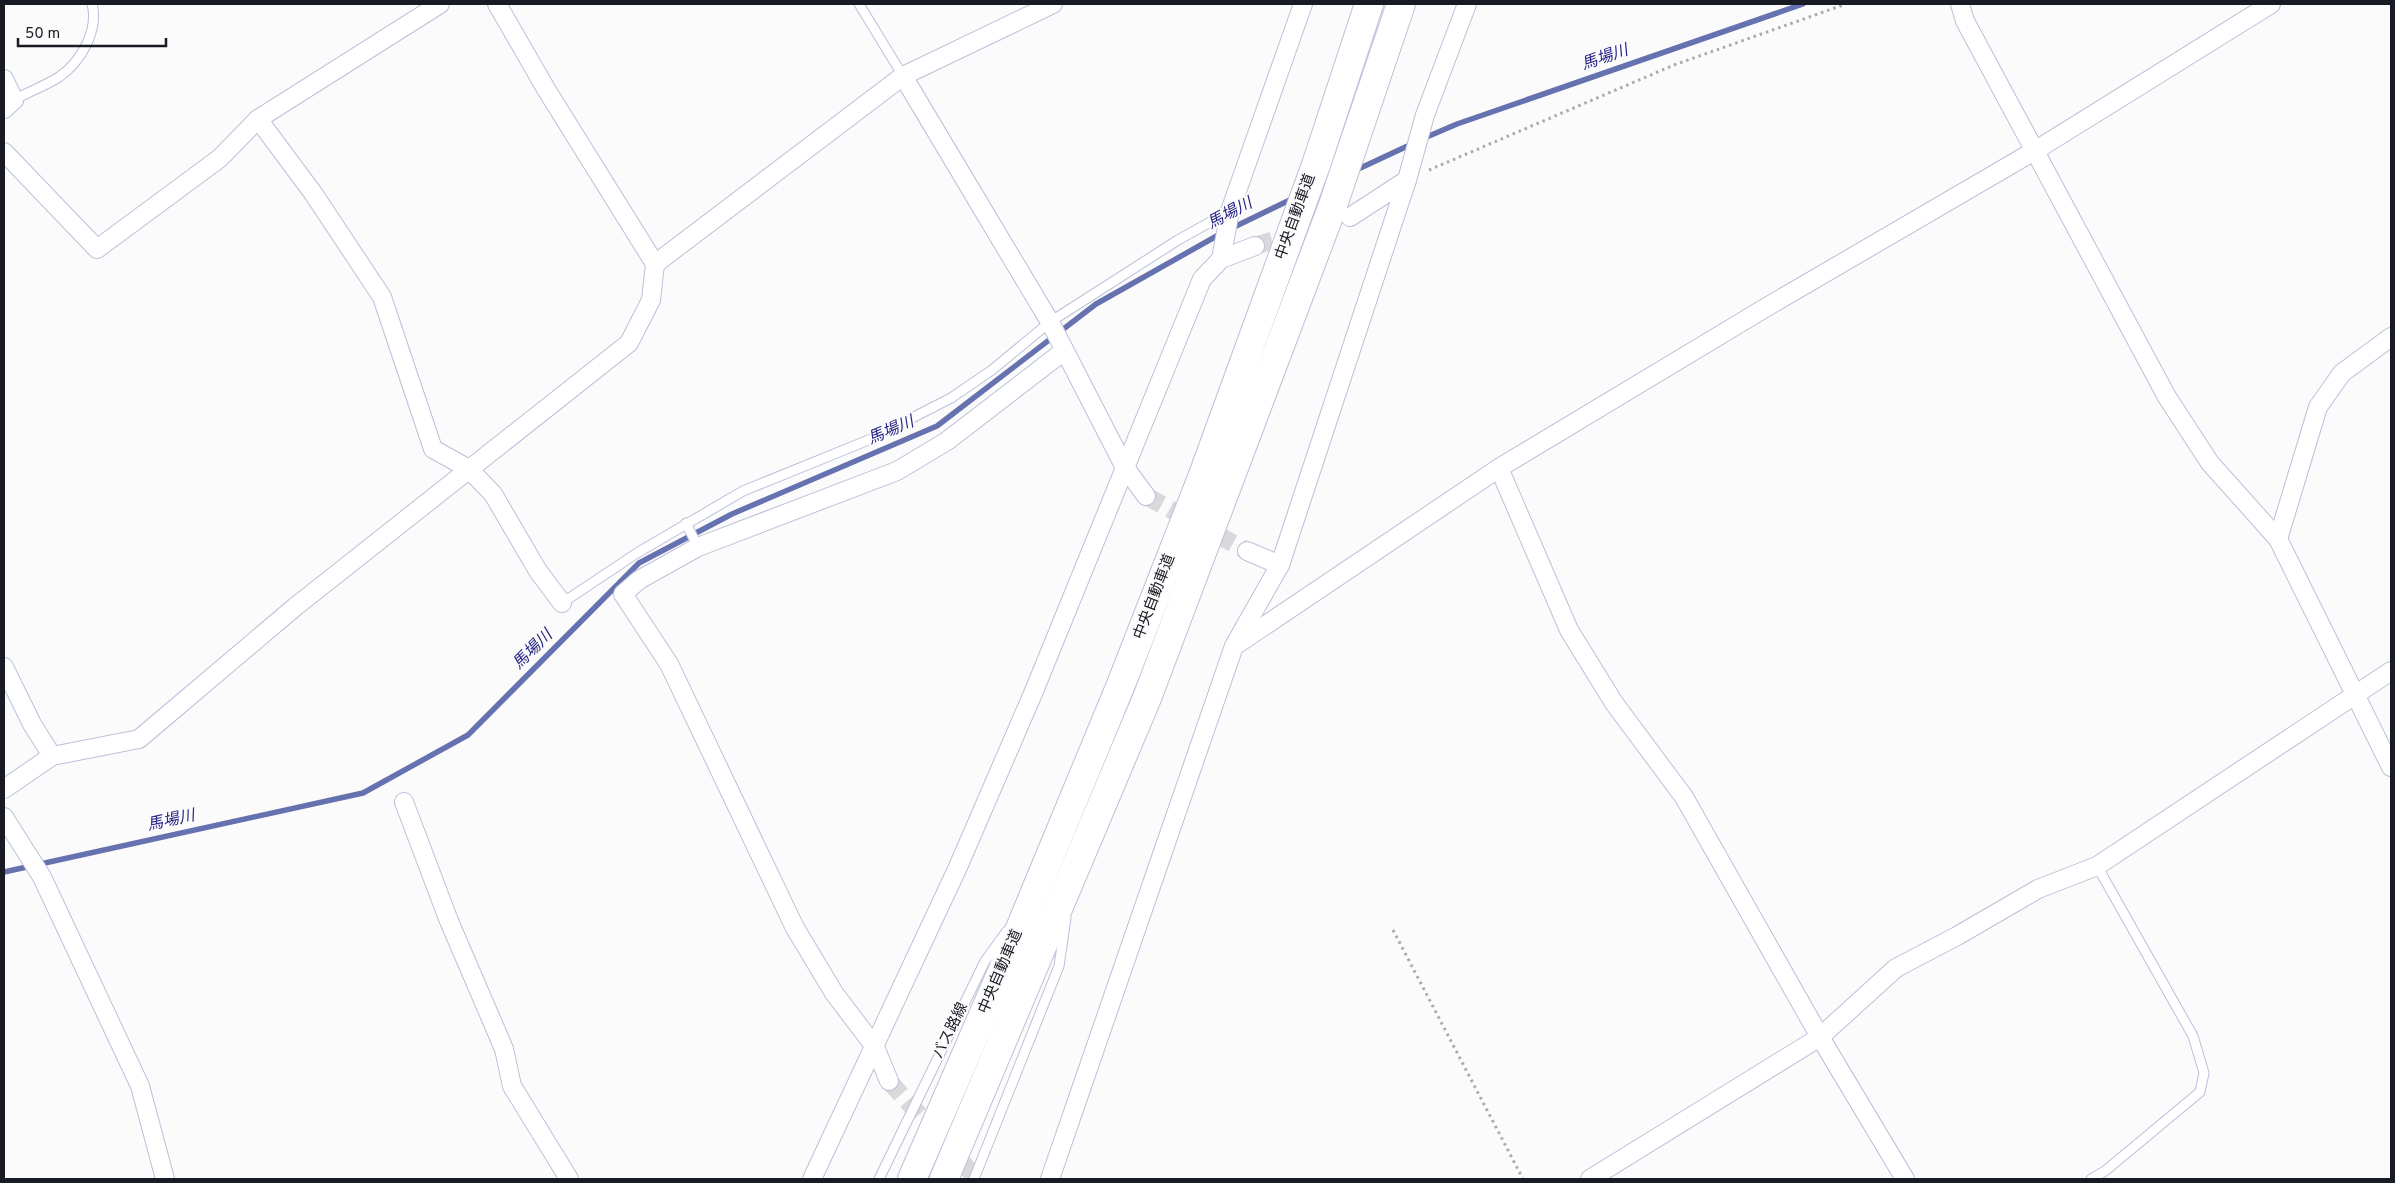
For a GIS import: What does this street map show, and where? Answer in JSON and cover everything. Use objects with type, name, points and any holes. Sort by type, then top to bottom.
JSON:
[{"type":"highway","name":"中央自動車道","points":[[912,1179],[1120,687],[1196,494],[1316,165],[1369,4]]},
{"type":"highway","name":"中央自動車道","points":[[944,1179],[1147,698],[1341,212],[1352,150],[1401,4]]},
{"type":"street","points":[[4,152],[97,249],[220,158],[258,119],[440,4]]},
{"type":"street","points":[[4,790],[52,756],[139,739],[295,607],[629,343],[651,300],[655,264],[546,89],[497,4]]},
{"type":"street","points":[[655,264],[903,76],[1053,4]]},
{"type":"street","points":[[812,1179],[958,867],[1034,691],[1124,466],[1202,280],[1222,251],[1229,215],[1303,4]]},
{"type":"street","points":[[1050,1179],[1234,646],[1280,565],[1407,180],[1422,127],[1467,4]]},
{"type":"street","points":[[1960,4],[1965,22],[2036,150],[2167,397],[2210,463],[2278,539],[2391,767]]},
{"type":"street","points":[[1234,646],[1499,468],[1765,308],[2036,150],[2271,4]]},
{"type":"street","points":[[903,76],[1051,324],[1124,466],[1146,496]]},
{"type":"street","points":[[4,79],[9,104]]},
{"type":"street","points":[[258,119],[313,193],[382,296],[432,449],[469,469],[493,494],[538,571],[562,603]]},
{"type":"street","points":[[1341,212],[1407,180]]},
{"type":"street","points":[[1222,251],[1256,246]]},
{"type":"street","points":[[2278,539],[2318,407],[2342,373],[2391,337]]},
{"type":"street","points":[[889,1081],[875,1047],[834,993],[795,928],[669,664],[623,594],[639,580],[697,544],[896,471],[947,441],[1062,348]]},
{"type":"street","points":[[1499,468],[1569,630],[1614,703],[1684,796],[1820,1036],[1905,1179]]},
{"type":"street","points":[[1247,551],[1280,565]]},
{"type":"street","points":[[4,667],[32,724],[52,756]]},
{"type":"street","points":[[1590,1179],[1820,1036],[1896,968],[1957,936],[2038,889],[2097,866],[2391,672]]},
{"type":"street","points":[[404,802],[449,922],[504,1049],[512,1086],[569,1179]]},
{"type":"street","points":[[4,817],[42,877],[140,1086],[165,1179]]},
{"type":"lane","points":[[9,104],[60,76],[78,58],[87,43],[94,22],[92,4]]},
{"type":"lane","points":[[859,4],[903,76]]},
{"type":"lane","points":[[562,603],[582,588],[688,526],[743,491],[871,439],[951,398],[992,370],[1051,324],[1178,240],[1229,215]]},
{"type":"lane","points":[[688,526],[697,544]]},
{"type":"lane","points":[[2091,1179],[2105,1170],[2200,1092],[2204,1073],[2193,1036],[2097,866]]},
{"type":"lane","points":[[974,1179],[1059,966],[1073,873]]},
{"type":"lane","name":"バス路線","points":[[879,1179],[985,961],[1035,889]]},
{"type":"path","points":[[1407,180],[1674,65],[1846,4]]},
{"type":"path","points":[[1393,930],[1523,1179]]},
{"type":"waterway","name":"馬場川","points":[[1422,139],[1457,124],[1803,4]]},
{"type":"waterway","name":"馬場川","points":[[1354,171],[1414,143]]},
{"type":"waterway","name":"馬場川","points":[[1230,229],[1294,198]]},
{"type":"waterway","name":"馬場川","points":[[4,872],[363,793],[468,735],[639,563],[732,514],[937,426],[1096,304],[1222,233]]},
{"type":"tunnel","points":[[1255,246],[1333,222]]},
{"type":"tunnel","points":[[1146,496],[1247,551]]},
{"type":"tunnel","points":[[889,1081],[977,1179]]}]
